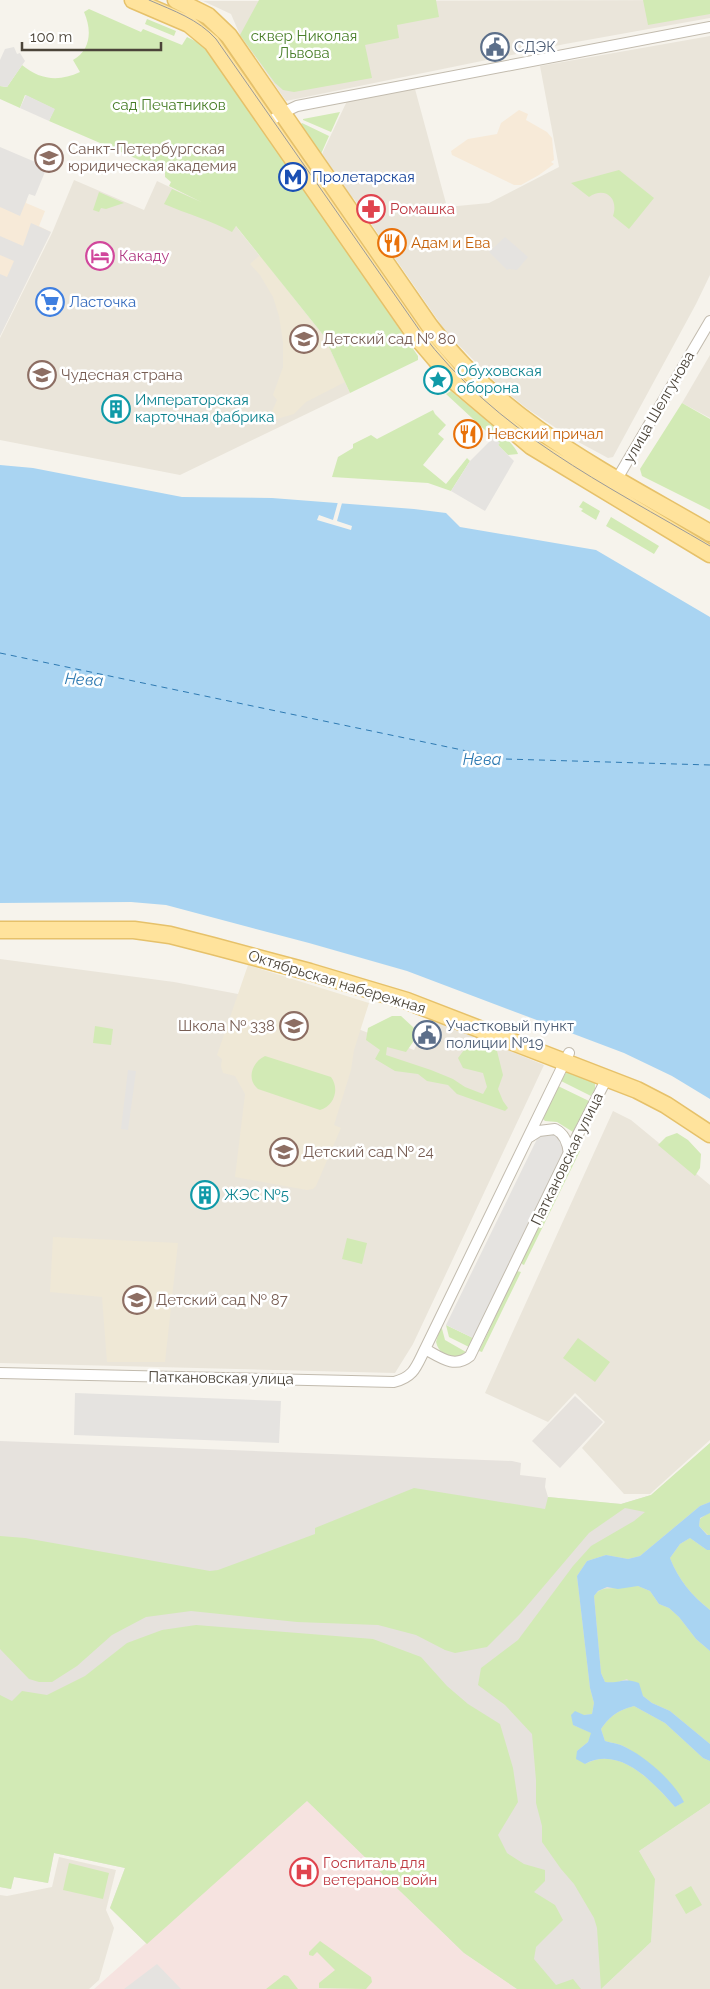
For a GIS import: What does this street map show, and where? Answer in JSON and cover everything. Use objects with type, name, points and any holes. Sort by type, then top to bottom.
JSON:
[{"type":"main road","points":[[133,0],[189,24],[205,36],[218,51],[415,335],[442,368],[493,416],[531,446],[710,554]]},
{"type":"main road","points":[[176,0],[208,16],[225,32],[429,325],[461,364],[490,392],[527,422],[560,445],[710,533]]},
{"type":"main road","name":"Октябрьская набережная","points":[[0,920],[137,920],[172,925],[382,982],[462,1010],[607,1078],[637,1090],[666,1105],[710,1134]]},
{"type":"main road","name":"Октябрьская набережная","points":[[0,930],[134,930],[170,935],[248,954],[384,994],[567,1058],[637,1080],[670,1096],[710,1122]]},
{"type":"street","points":[[268,123],[282,113],[297,106],[710,27]]},
{"type":"street","name":"улица Шелгунова","points":[[608,493],[710,321]]},
{"type":"street","name":"Паткановская улица","points":[[0,1373],[394,1382],[409,1377],[425,1349],[567,1058]]},
{"type":"street","name":"Паткановская улица","points":[[425,1349],[457,1363],[464,1361],[470,1356],[607,1078]]},
{"type":"street","points":[[527,1138],[539,1131],[555,1129],[564,1136],[568,1146],[568,1154]]},
{"type":"shaded area","points":[[710,0],[710,18],[565,44],[286,101],[240,35],[231,14],[203,1]]},
{"type":"shaded area","points":[[710,36],[710,275],[613,457],[608,458],[571,438],[526,408],[497,384],[446,332],[354,199],[347,194],[321,156],[347,101],[415,89],[447,207],[489,203],[559,167],[540,66]]},
{"type":"shaded area","points":[[14,47],[17,54],[20,53],[25,61],[7,87],[0,86],[0,60],[5,49]]},
{"type":"shaded area","points":[[26,95],[55,109],[49,121],[20,108]]},
{"type":"shaded area","points":[[519,110],[528,114],[526,120],[547,132],[552,138],[554,160],[551,162],[554,164],[539,175],[521,185],[514,185],[452,155],[451,151],[468,139],[497,134],[501,123]]},
{"type":"shaded area","points":[[0,147],[47,167],[35,196],[29,194],[20,216],[0,207]]},
{"type":"shaded area","points":[[74,180],[144,210],[157,181],[226,214],[324,336],[350,393],[180,475],[0,440],[0,338],[52,233]]},
{"type":"shaded area","points":[[0,188],[27,199],[26,203],[45,211],[39,226],[51,232],[0,336]]},
{"type":"shaded area","points":[[31,223],[51,232],[0,336],[0,274],[7,277],[14,261],[0,255],[0,236],[23,246]]},
{"type":"shaded area","points":[[505,237],[528,257],[517,270],[507,270],[489,252]]},
{"type":"shaded area","name":"Детский сад № 80","points":[[260,255],[323,336],[345,382],[306,402],[294,414],[270,421],[270,416],[277,400],[273,395],[283,367],[283,342],[279,316],[273,297],[260,275],[250,264]]},
{"type":"shaded area","points":[[710,355],[710,418],[682,403]]},
{"type":"shaded area","points":[[494,437],[500,443],[498,445],[514,461],[485,511],[451,491],[470,461]]},
{"type":"shaded area","points":[[0,959],[174,982],[238,994],[310,1011],[414,1050],[430,1018],[544,1065],[413,1344],[395,1373],[0,1363]]},
{"type":"shaded area","name":"Школа № 338","points":[[248,965],[369,1003],[334,1125],[341,1128],[313,1189],[307,1190],[235,1177],[245,1094],[235,1076],[223,1073],[222,1059],[217,1055]]},
{"type":"shaded area","points":[[128,1070],[136,1071],[128,1130],[121,1129]]},
{"type":"shaded area","points":[[613,1111],[631,1120],[710,1185],[710,1440],[650,1494],[624,1494],[582,1448],[605,1422],[575,1393],[548,1422],[485,1393]]},
{"type":"shaded area","points":[[550,1131],[561,1136],[564,1152],[473,1338],[446,1325],[537,1139],[540,1135]]},
{"type":"shaded area","name":"Детский сад № 87","points":[[53,1237],[178,1243],[165,1362],[107,1362],[102,1297],[50,1292]]},
{"type":"shaded area","points":[[75,1393],[281,1401],[279,1443],[74,1435]]},
{"type":"shaded area","points":[[575,1396],[603,1422],[560,1468],[532,1441]]},
{"type":"shaded area","points":[[0,1441],[512,1461],[521,1463],[520,1475],[546,1478],[545,1487],[548,1497],[621,1504],[651,1495],[710,1443],[710,1803],[639,1851],[655,1879],[651,1942],[601,1989],[517,1989],[464,1953],[307,1801],[147,1944],[110,1908],[125,1868],[54,1853],[48,1883],[14,1877],[11,1889],[0,1887]]},
{"type":"shaded area","name":"Госпиталь для ветеранов войн","points":[[307,1801],[464,1953],[517,1989],[94,1989]]},
{"type":"shaded area","points":[[710,1803],[710,1989],[601,1989],[651,1942],[655,1879],[639,1851]]},
{"type":"shaded area","points":[[59,1857],[116,1870],[106,1910],[114,1928],[99,1980],[89,1989],[0,1989],[0,1895],[7,1896],[52,1887]]},
{"type":"shaded area","points":[[157,1964],[181,1989],[124,1989]]},
{"type":"green space","name":"сквер Николая Львова","points":[[259,0],[436,0],[439,17],[397,25],[399,38],[365,45],[372,78],[294,92],[283,90],[275,83],[240,35]]},
{"type":"green space","points":[[643,0],[710,0],[710,14],[648,25]]},
{"type":"green space","name":"сад Печатников","points":[[89,9],[141,32],[143,29],[182,45],[187,37],[199,43],[212,55],[418,356],[418,360],[350,393],[324,336],[236,226],[232,232],[164,204],[172,189],[201,202],[169,186],[171,182],[165,177],[165,171],[49,121],[54,109],[25,95],[20,108],[0,99],[0,86],[7,87],[22,65],[36,74],[50,78],[65,77],[80,72],[73,60],[83,51],[88,39],[89,32],[84,12]]},
{"type":"green space","points":[[147,19],[176,31],[174,36],[145,24]]},
{"type":"green space","points":[[340,112],[331,132],[303,120],[303,119]]},
{"type":"green space","points":[[302,123],[329,136],[321,154],[300,125]]},
{"type":"green space","points":[[619,170],[654,198],[629,229],[613,216],[614,204],[609,196],[605,193],[600,193],[589,197],[571,183]]},
{"type":"green space","points":[[99,192],[124,203],[106,209],[101,208],[99,212],[93,210]]},
{"type":"green space","points":[[451,391],[499,431],[515,448],[518,454],[508,455],[498,445],[499,443],[446,394]]},
{"type":"green space","points":[[682,403],[710,419],[710,510],[642,476],[640,469]]},
{"type":"green space","points":[[433,410],[446,425],[438,434],[444,439],[423,465],[446,484],[467,458],[470,461],[451,491],[428,483],[332,477],[338,457],[353,448],[353,444],[371,435],[377,439]]},
{"type":"green space","points":[[583,501],[600,511],[596,520],[581,511],[583,509],[579,507]]},
{"type":"green space","points":[[611,517],[659,546],[654,554],[606,526]]},
{"type":"green space","points":[[392,1016],[401,1016],[414,1028],[413,1042],[406,1052],[387,1047],[386,1055],[431,1070],[483,1094],[487,1087],[483,1073],[463,1068],[458,1058],[470,1042],[483,1042],[497,1051],[503,1075],[498,1089],[508,1108],[505,1111],[457,1094],[448,1085],[427,1081],[418,1074],[395,1071],[375,1059],[380,1050],[366,1040],[368,1028]]},
{"type":"green space","points":[[95,1026],[113,1029],[111,1045],[93,1043]]},
{"type":"green space","points":[[265,1056],[331,1077],[335,1087],[332,1101],[320,1110],[258,1089],[252,1080],[252,1071],[257,1062]]},
{"type":"green space","points":[[567,1071],[595,1081],[595,1089],[591,1096],[561,1081]]},
{"type":"green space","points":[[558,1086],[589,1101],[573,1132],[557,1122],[545,1121],[543,1119]]},
{"type":"green space","points":[[677,1133],[688,1140],[701,1154],[700,1168],[695,1176],[658,1145],[666,1137]]},
{"type":"green space","points":[[575,1151],[580,1151],[524,1265],[521,1262]]},
{"type":"green space","points":[[347,1238],[367,1243],[362,1264],[342,1259]]},
{"type":"green space","points":[[517,1271],[521,1272],[482,1352],[479,1351]]},
{"type":"green space","points":[[441,1325],[445,1340],[466,1352],[452,1357],[441,1351],[436,1342]]},
{"type":"green space","points":[[446,1325],[473,1338],[469,1347],[449,1337]]},
{"type":"green space","points":[[578,1338],[610,1362],[595,1382],[563,1358]]},
{"type":"green space","points":[[710,1443],[710,1502],[700,1506],[640,1556],[628,1559],[606,1555],[587,1561],[577,1576],[590,1688],[594,1703],[592,1714],[584,1715],[573,1725],[592,1733],[588,1742],[577,1751],[585,1764],[598,1759],[611,1759],[623,1763],[646,1777],[675,1807],[683,1802],[667,1781],[641,1758],[625,1747],[605,1741],[601,1729],[605,1724],[615,1714],[634,1706],[665,1723],[703,1758],[710,1761],[710,1803],[639,1851],[655,1879],[651,1942],[601,1989],[597,1928],[594,1918],[574,1884],[542,1842],[542,1826],[536,1803],[532,1734],[505,1705],[478,1685],[481,1668],[518,1640],[573,1566],[591,1546],[634,1521],[645,1512],[625,1508],[589,1533],[521,1613],[487,1647],[455,1653],[416,1635],[378,1625],[297,1622],[191,1611],[146,1617],[112,1635],[77,1666],[52,1682],[39,1682],[29,1679],[0,1649],[0,1536],[25,1538],[210,1571],[218,1570],[315,1534],[315,1528],[414,1488],[545,1509],[548,1497],[621,1504],[651,1495]]},
{"type":"green space","points":[[710,1513],[710,1535],[699,1526],[700,1519]]},
{"type":"green space","points":[[690,1538],[707,1550],[710,1550],[710,1610],[686,1587],[670,1558],[680,1544]]},
{"type":"green space","points":[[638,1586],[650,1591],[659,1604],[669,1608],[679,1617],[696,1639],[710,1651],[710,1744],[670,1711],[652,1703],[643,1696],[627,1679],[615,1683],[605,1682],[601,1673],[594,1596],[604,1589]]},
{"type":"green space","points":[[196,1625],[373,1639],[421,1657],[447,1686],[468,1704],[500,1724],[513,1768],[518,1802],[498,1835],[507,1853],[524,1864],[545,1870],[545,1881],[534,1892],[555,1905],[563,1920],[536,1947],[534,1959],[556,1985],[573,1979],[581,1989],[517,1989],[464,1953],[307,1801],[147,1944],[110,1908],[125,1868],[54,1853],[48,1883],[14,1877],[11,1889],[0,1887],[0,1695],[12,1701],[22,1691],[47,1695],[85,1676],[127,1643],[162,1630]]},
{"type":"green space","points":[[69,1863],[109,1873],[103,1899],[63,1890]]},
{"type":"green space","points":[[691,1886],[702,1905],[686,1914],[675,1895]]},
{"type":"green space","points":[[320,1941],[371,1977],[372,1982],[366,1989],[319,1988],[319,1983],[335,1970],[317,1952],[313,1956],[309,1955],[309,1952]]},
{"type":"green space","points":[[284,1975],[288,1976],[298,1989],[266,1989]]},
{"type":"water","name":"Нева","points":[[0,465],[33,468],[182,497],[272,498],[446,513],[460,527],[596,550],[710,617],[710,1099],[672,1076],[624,1053],[407,971],[309,943],[166,905],[131,902],[0,903]]},
{"type":"water","points":[[710,1502],[710,1513],[700,1518],[699,1526],[707,1535],[710,1535],[710,1550],[707,1550],[690,1538],[680,1544],[670,1558],[686,1587],[710,1610],[710,1651],[696,1639],[679,1617],[669,1608],[659,1604],[650,1591],[638,1586],[618,1589],[607,1587],[598,1591],[594,1596],[601,1673],[605,1682],[629,1681],[639,1683],[643,1696],[652,1703],[670,1711],[710,1744],[710,1761],[703,1758],[665,1723],[634,1706],[615,1714],[601,1729],[605,1741],[635,1752],[667,1779],[680,1794],[684,1802],[675,1807],[647,1778],[623,1763],[611,1759],[598,1759],[585,1764],[576,1759],[577,1751],[588,1742],[591,1733],[573,1725],[571,1715],[575,1711],[584,1715],[592,1714],[594,1703],[590,1688],[577,1576],[587,1561],[606,1555],[628,1559],[640,1556],[700,1506]]},
{"type":"pier","points":[[338,502],[342,503],[337,521],[352,526],[351,530],[317,520],[319,515],[333,520]]},
{"type":"ferry route","points":[[0,653],[505,759],[710,765]]},
{"type":"tram line","points":[[149,0],[193,21],[216,39],[420,331],[450,367],[483,399],[517,427],[554,453],[710,546]]},
{"type":"place","name":"СДЭК","points":[[495,47]]},
{"type":"place","name":"Санкт-Петербургская юридическая академия","points":[[49,158]]},
{"type":"place","name":"Пролетарская","points":[[293,177]]},
{"type":"place","name":"Ромашка","points":[[371,209]]},
{"type":"place","name":"Адам и Ева","points":[[392,243]]},
{"type":"place","name":"Какаду","points":[[100,256]]},
{"type":"place","name":"Ласточка","points":[[50,302]]},
{"type":"place","name":"Детский сад № 80","points":[[304,339]]},
{"type":"place","name":"Чудесная страна","points":[[42,375]]},
{"type":"place","name":"Обуховская оборона","points":[[438,380]]},
{"type":"place","name":"Императорская карточная фабрика","points":[[116,409]]},
{"type":"place","name":"Невский причал","points":[[468,434]]},
{"type":"place","name":"Школа № 338","points":[[294,1026]]},
{"type":"place","name":"Участковый пункт полиции №19","points":[[427,1035]]},
{"type":"place","name":"Детский сад № 24","points":[[284,1152]]},
{"type":"place","name":"ЖЭС №5","points":[[205,1195]]},
{"type":"place","name":"Детский сад № 87","points":[[137,1300]]},
{"type":"place","name":"Госпиталь для ветеранов войн","points":[[304,1872]]}]
